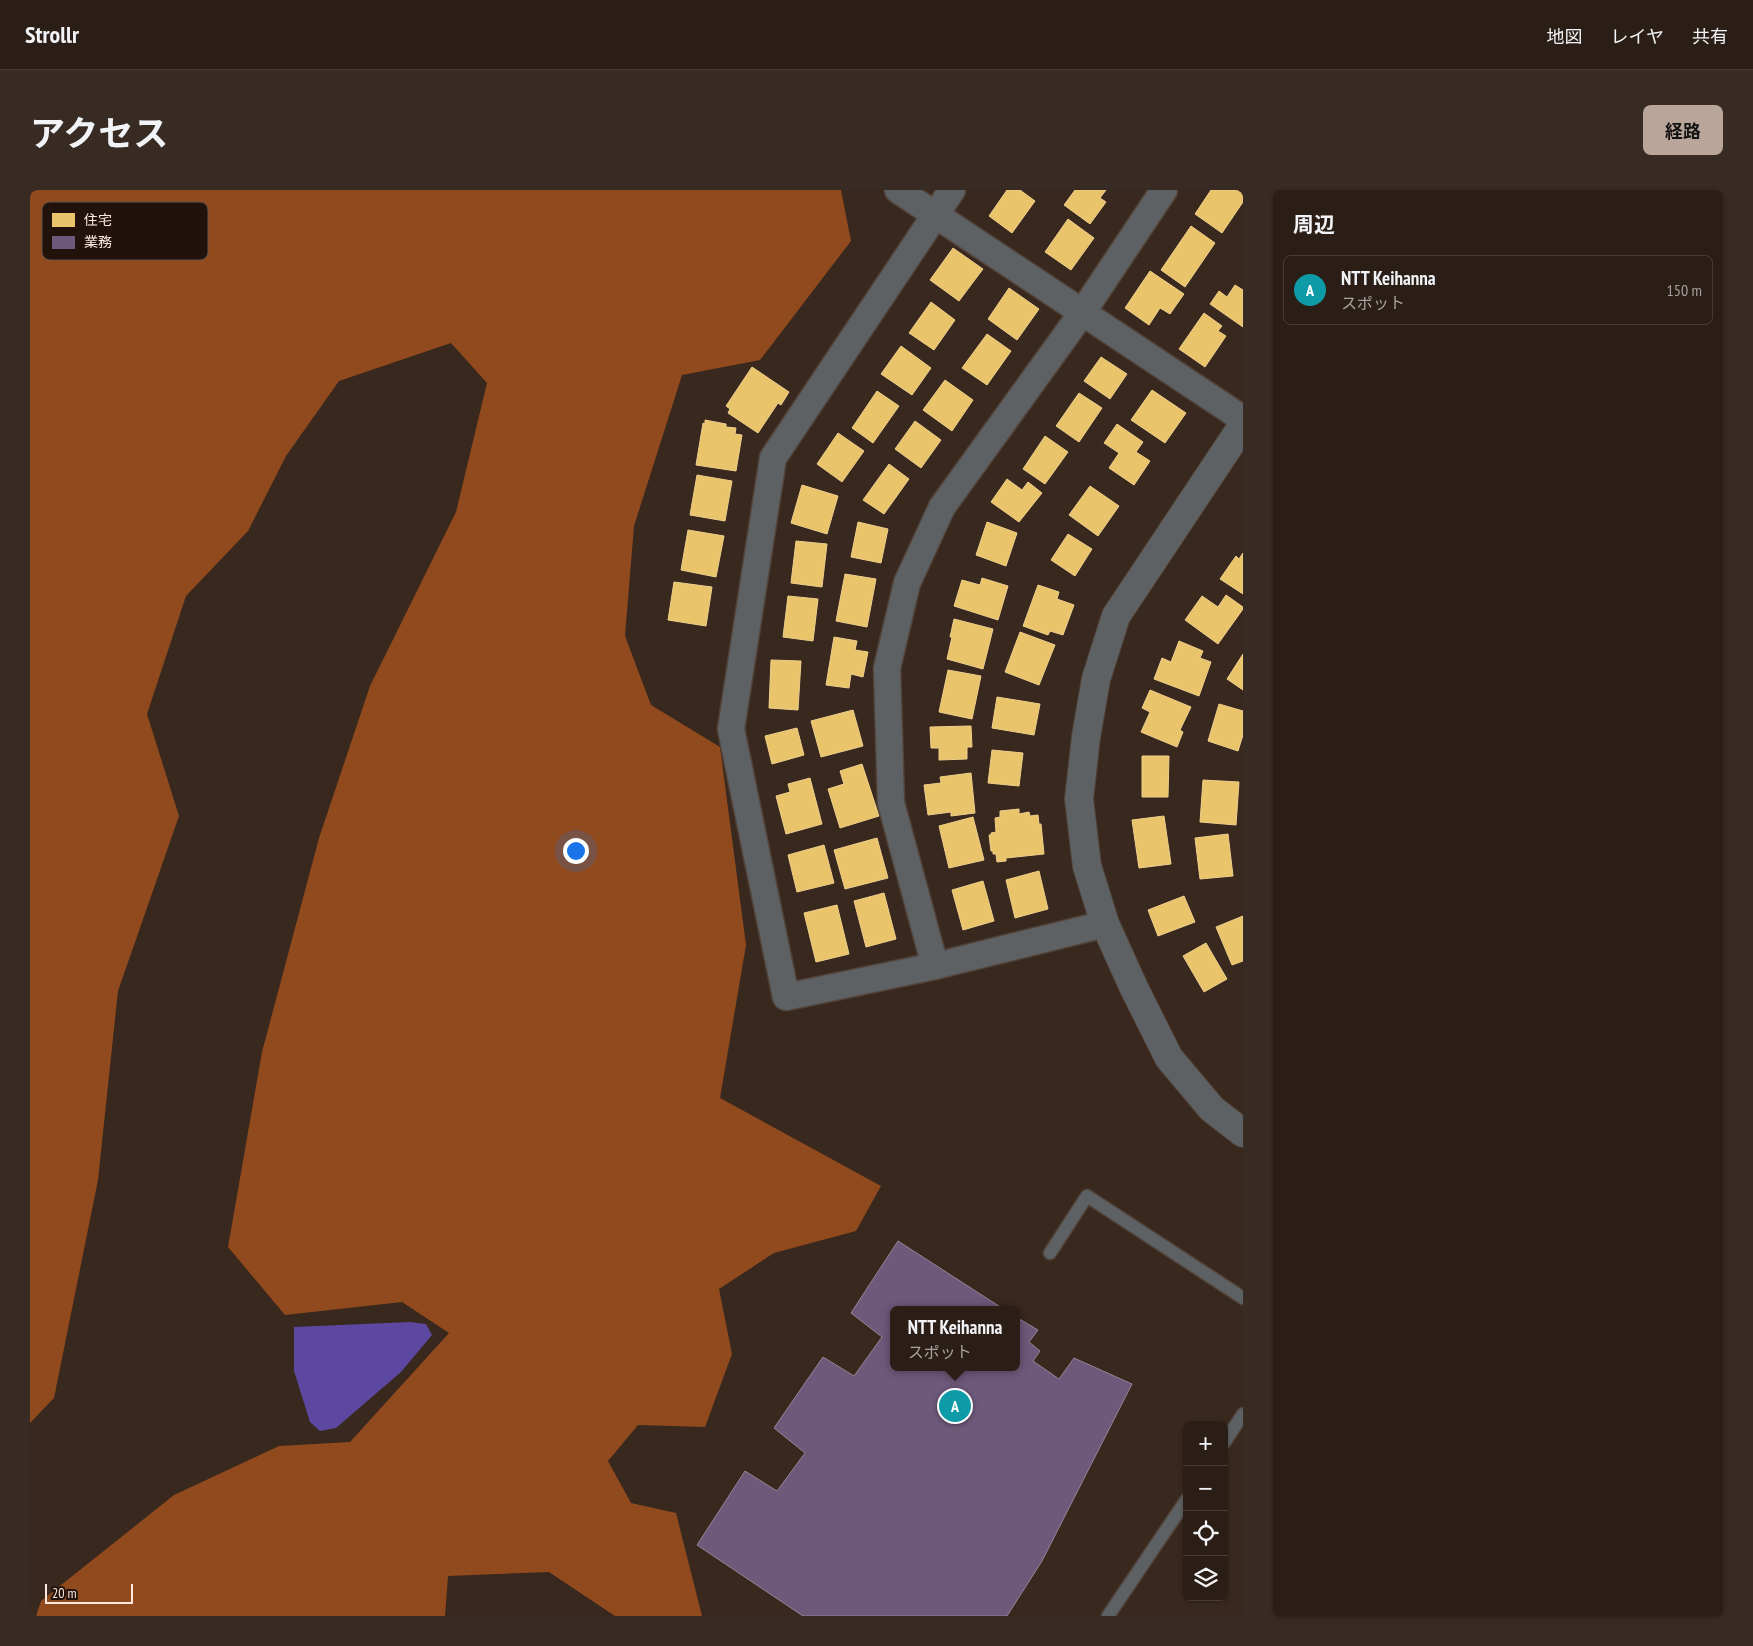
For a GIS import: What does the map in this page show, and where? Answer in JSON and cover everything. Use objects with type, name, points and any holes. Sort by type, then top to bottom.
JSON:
[{"type":"street","points":[[898,190],[1243,419]]},
{"type":"street","points":[[952,190],[773,458],[731,729],[786,997],[935,966],[1104,924]]},
{"type":"street","points":[[935,966],[890,803],[887,668],[907,583],[942,507],[1082,313],[1164,190]]},
{"type":"street","points":[[1243,425],[1116,616],[1096,679],[1086,737],[1079,799],[1087,866],[1104,924],[1169,1058],[1212,1109],[1243,1132]]},
{"type":"lane","points":[[1050,1253],[1087,1196],[1243,1298]]},
{"type":"lane","points":[[1228,1436],[1243,1414]]},
{"type":"lane","points":[[1108,1616],[1183,1505]]},
{"type":"shaded area","points":[[30,190],[841,190],[851,241],[760,360],[682,375],[634,526],[625,636],[651,705],[720,747],[746,945],[720,1098],[881,1186],[856,1231],[774,1253],[719,1289],[732,1354],[705,1427],[638,1425],[608,1461],[631,1503],[676,1513],[702,1616],[615,1616],[549,1572],[448,1576],[445,1616],[36,1616],[41,1601],[174,1495],[279,1446],[350,1442],[449,1333],[402,1302],[285,1315],[228,1247],[262,1052],[319,838],[370,686],[456,512],[487,383],[451,343],[339,381],[286,456],[248,531],[186,596],[147,714],[179,816],[118,991],[98,1180],[54,1398],[30,1423]]},
{"type":"shaded area","points":[[410,1322],[426,1324],[432,1335],[401,1372],[336,1428],[320,1431],[310,1422],[294,1371],[294,1327]]},
{"type":"building: 住宅","points":[[1007,190],[1020,190],[1035,201],[1012,233],[989,216]]},
{"type":"building: 住宅","points":[[1075,190],[1106,190],[1100,198],[1106,202],[1090,224],[1064,205]]},
{"type":"building: 住宅","points":[[1211,190],[1243,190],[1243,202],[1222,233],[1195,214]]},
{"type":"building: 住宅","points":[[1068,219],[1094,238],[1071,270],[1045,252]]},
{"type":"building: 住宅","points":[[1191,226],[1215,243],[1185,287],[1161,270]]},
{"type":"building: 住宅","points":[[953,248],[983,269],[959,301],[930,280]]},
{"type":"building: 住宅","points":[[1150,271],[1184,294],[1170,314],[1160,308],[1149,325],[1125,308]]},
{"type":"building: 住宅","points":[[1235,285],[1243,290],[1243,327],[1210,304],[1219,291],[1227,297]]},
{"type":"building: 住宅","points":[[1009,288],[1039,309],[1017,340],[988,319]]},
{"type":"building: 住宅","points":[[931,302],[955,320],[934,350],[909,333]]},
{"type":"building: 住宅","points":[[1204,313],[1222,326],[1218,331],[1226,336],[1205,367],[1179,349]]},
{"type":"building: 住宅","points":[[987,334],[1011,351],[987,385],[962,368]]},
{"type":"building: 住宅","points":[[901,346],[931,368],[912,395],[881,374]]},
{"type":"building: 住宅","points":[[1101,357],[1127,374],[1110,399],[1084,381]]},
{"type":"building: 住宅","points":[[752,367],[789,392],[781,405],[778,403],[758,433],[728,413],[730,409],[726,406]]},
{"type":"building: 住宅","points":[[945,380],[973,400],[952,431],[923,410]]},
{"type":"building: 住宅","points":[[1152,390],[1186,413],[1165,443],[1131,420]]},
{"type":"building: 住宅","points":[[877,391],[899,406],[873,443],[852,428]]},
{"type":"building: 住宅","points":[[1079,393],[1102,408],[1079,442],[1056,426]]},
{"type":"building: 住宅","points":[[705,420],[726,424],[726,427],[736,428],[735,434],[742,435],[736,471],[696,465]]},
{"type":"building: 住宅","points":[[915,421],[941,440],[921,468],[895,449]]},
{"type":"building: 住宅","points":[[1117,424],[1143,442],[1136,452],[1150,461],[1134,485],[1109,468],[1119,453],[1104,443]]},
{"type":"building: 住宅","points":[[838,433],[864,451],[842,482],[817,464]]},
{"type":"building: 住宅","points":[[1045,436],[1068,452],[1045,484],[1023,469]]},
{"type":"building: 住宅","points":[[889,464],[909,479],[884,514],[863,500]]},
{"type":"building: 住宅","points":[[697,475],[732,481],[725,521],[690,515]]},
{"type":"building: 住宅","points":[[1007,479],[1022,490],[1028,482],[1042,493],[1019,522],[991,502]]},
{"type":"building: 住宅","points":[[802,485],[838,496],[827,534],[791,523]]},
{"type":"building: 住宅","points":[[1090,486],[1119,506],[1098,536],[1069,515]]},
{"type":"building: 住宅","points":[[858,522],[888,529],[881,563],[851,557]]},
{"type":"building: 住宅","points":[[987,522],[1017,533],[1006,566],[976,555]]},
{"type":"building: 住宅","points":[[688,530],[724,536],[716,577],[681,570]]},
{"type":"building: 住宅","points":[[1068,534],[1092,549],[1075,576],[1051,560]]},
{"type":"building: 住宅","points":[[796,541],[827,544],[822,587],[791,583]]},
{"type":"building: 住宅","points":[[1243,553],[1243,594],[1220,579],[1236,556],[1239,559]]},
{"type":"building: 住宅","points":[[845,574],[876,579],[867,627],[836,621]]},
{"type":"building: 住宅","points":[[982,578],[1008,586],[998,620],[954,606],[962,580],[980,585]]},
{"type":"building: 住宅","points":[[674,582],[712,587],[706,626],[668,620]]},
{"type":"building: 住宅","points":[[1038,585],[1059,592],[1057,599],[1074,605],[1063,635],[1050,631],[1048,635],[1023,626]]},
{"type":"building: 住宅","points":[[1226,595],[1243,607],[1243,609],[1218,644],[1185,620],[1202,596],[1218,607]]},
{"type":"building: 住宅","points":[[788,596],[818,599],[813,641],[783,637]]},
{"type":"building: 住宅","points":[[954,619],[993,629],[983,669],[947,659]]},
{"type":"building: 住宅","points":[[1020,632],[1055,645],[1039,685],[1005,672]]},
{"type":"building: 住宅","points":[[834,637],[857,641],[855,650],[868,652],[863,677],[851,674],[849,688],[826,685]]},
{"type":"building: 住宅","points":[[1179,641],[1203,651],[1200,658],[1211,662],[1199,696],[1154,679],[1162,658],[1171,662]]},
{"type":"building: 住宅","points":[[1243,654],[1243,690],[1227,679]]},
{"type":"building: 住宅","points":[[771,660],[801,661],[798,710],[769,708]]},
{"type":"building: 住宅","points":[[948,670],[981,676],[972,719],[939,712]]},
{"type":"building: 住宅","points":[[1150,690],[1191,707],[1180,730],[1183,732],[1177,747],[1141,732],[1150,712],[1142,708]]},
{"type":"building: 住宅","points":[[997,697],[1040,704],[1034,735],[992,728]]},
{"type":"building: 住宅","points":[[1219,704],[1243,711],[1243,735],[1238,751],[1208,741]]},
{"type":"building: 住宅","points":[[853,710],[863,746],[821,757],[811,721]]},
{"type":"building: 住宅","points":[[971,726],[972,747],[967,747],[967,759],[939,760],[939,748],[931,748],[930,727]]},
{"type":"building: 住宅","points":[[797,728],[804,755],[772,764],[765,736]]},
{"type":"building: 住宅","points":[[992,750],[1023,753],[1019,786],[988,783]]},
{"type":"building: 住宅","points":[[1142,756],[1169,756],[1168,797],[1142,797]]},
{"type":"building: 住宅","points":[[862,764],[879,816],[840,828],[828,789],[844,784],[840,771]]},
{"type":"building: 住宅","points":[[971,773],[975,813],[951,816],[951,812],[928,815],[924,785],[941,783],[940,777]]},
{"type":"building: 住宅","points":[[810,778],[822,824],[786,834],[776,796],[790,792],[788,784]]},
{"type":"building: 住宅","points":[[1203,780],[1239,782],[1236,825],[1200,822]]},
{"type":"building: 住宅","points":[[1019,809],[1019,814],[1029,812],[1030,816],[1038,815],[1039,824],[1041,824],[1044,854],[1006,858],[1006,861],[997,862],[996,854],[993,854],[993,851],[991,851],[989,835],[996,832],[995,818],[1000,817],[1000,811]]},
{"type":"building: 住宅","points":[[1164,816],[1171,864],[1139,868],[1132,820]]},
{"type":"building: 住宅","points":[[973,817],[984,860],[949,868],[939,826]]},
{"type":"building: 住宅","points":[[1228,834],[1233,876],[1200,879],[1195,838]]},
{"type":"building: 住宅","points":[[877,838],[888,878],[845,889],[834,850]]},
{"type":"building: 住宅","points":[[824,845],[834,883],[797,892],[788,855]]},
{"type":"building: 住宅","points":[[1039,871],[1048,909],[1015,918],[1006,880]]},
{"type":"building: 住宅","points":[[983,881],[994,921],[963,930],[952,890]]},
{"type":"building: 住宅","points":[[884,893],[896,939],[866,947],[854,901]]},
{"type":"building: 住宅","points":[[1184,896],[1195,922],[1158,936],[1148,910]]},
{"type":"building: 住宅","points":[[837,905],[849,954],[816,962],[804,913]]},
{"type":"building: 住宅","points":[[1243,916],[1243,961],[1232,965],[1216,927]]},
{"type":"building: 住宅","points":[[1206,943],[1227,979],[1204,992],[1183,956]]},
{"type":"building: 業務","points":[[898,1241],[999,1306],[890,1306],[890,1371],[1020,1371],[1020,1319],[1038,1330],[1029,1342],[1040,1351],[1033,1361],[1059,1379],[1074,1358],[1132,1384],[1042,1561],[1007,1616],[803,1616],[697,1545],[745,1471],[777,1491],[805,1453],[774,1428],[823,1357],[854,1376],[882,1337],[851,1313]]},
{"type":"place","name":"NTT Keihanna","points":[[955,1406]]}]
